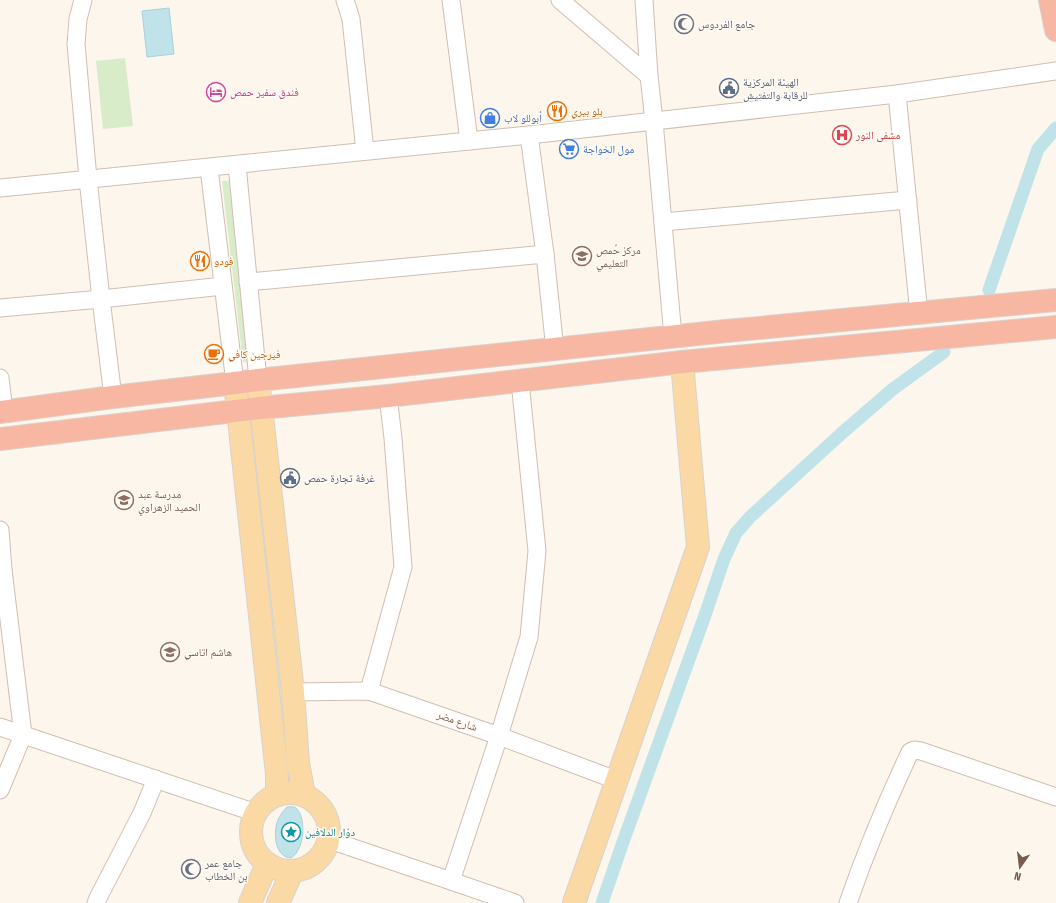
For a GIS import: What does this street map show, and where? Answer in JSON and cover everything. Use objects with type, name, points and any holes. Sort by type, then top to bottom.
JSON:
[{"type":"highway","points":[[1050,0],[1056,30]]},
{"type":"highway","points":[[2,412],[258,380],[673,337],[919,314],[1050,299]]},
{"type":"highway","points":[[0,439],[260,408],[520,382],[682,362],[1056,327]]},
{"type":"main road","points":[[574,903],[698,547],[682,362]]},
{"type":"main road","points":[[258,380],[293,692],[298,763],[304,795]]},
{"type":"main road","points":[[235,384],[277,774],[277,795]]},
{"type":"main road","points":[[290,792],[304,795],[314,800],[322,808],[328,818],[330,840],[325,852],[316,862],[305,869],[292,872],[279,870],[267,864],[259,856],[253,846],[251,835],[252,823],[261,805],[269,799],[277,795],[290,792]]},
{"type":"main road","points":[[250,903],[267,864]]},
{"type":"main road","points":[[278,903],[292,872]]},
{"type":"street","points":[[83,0],[78,19],[76,44],[100,299],[113,397]]},
{"type":"street","points":[[345,0],[351,19],[366,151]]},
{"type":"street","points":[[451,0],[469,141]]},
{"type":"street","points":[[560,0],[649,76]]},
{"type":"street","points":[[644,0],[649,76],[673,337]]},
{"type":"street","points":[[0,188],[529,135],[897,94],[1056,71]]},
{"type":"street","points":[[897,94],[919,314]]},
{"type":"street","points":[[529,135],[556,350]]},
{"type":"street","points":[[236,165],[258,380]]},
{"type":"street","points":[[210,168],[235,384]]},
{"type":"street","points":[[663,222],[908,200]]},
{"type":"street","points":[[248,282],[545,254]]},
{"type":"street","points":[[0,308],[224,286]]},
{"type":"street","points":[[0,378],[2,412]]},
{"type":"street","points":[[452,881],[529,637],[537,551],[520,382]]},
{"type":"street","points":[[369,691],[403,567],[393,438],[388,396]]},
{"type":"street","points":[[0,530],[1,570],[23,735],[0,790]]},
{"type":"street","name":"شارع مضر","points":[[293,692],[369,691],[499,736],[616,780]]},
{"type":"street","points":[[0,727],[256,813]]},
{"type":"street","points":[[848,903],[886,803],[910,752],[914,750],[921,751],[1056,797]]},
{"type":"street","points":[[101,901],[142,813],[156,779]]},
{"type":"street","points":[[330,840],[515,903]]},
{"type":"green space","points":[[125,58],[133,126],[103,129],[96,61]]},
{"type":"green space","points":[[222,181],[229,181],[250,362],[243,362]]},
{"type":"green space","points":[[259,448],[290,751],[282,751],[252,449]]},
{"type":"water","points":[[169,8],[174,54],[147,57],[142,11]]},
{"type":"water","points":[[287,807],[296,808],[301,816],[303,828],[301,844],[297,853],[291,858],[282,855],[276,842],[277,822]]},
{"type":"waterway","points":[[989,290],[1038,149],[1056,128]]},
{"type":"waterway","points":[[602,903],[724,559],[736,533],[750,517],[842,433],[893,389],[944,352]]},
{"type":"place","name":"جامع الفردوس","points":[[684,24]]},
{"type":"place","name":"الهيئة المركزية للرقابة والتفتيش","points":[[729,88]]},
{"type":"place","name":"فندق سفير حمص","points":[[216,92]]},
{"type":"place","name":"بلو بيري","points":[[557,111]]},
{"type":"place","name":"أبوللو لاب","points":[[490,118]]},
{"type":"place","name":"مشفى النور","points":[[842,135]]},
{"type":"place","name":"مول الخواجة","points":[[569,149]]},
{"type":"place","name":"مركز حُمص التعليمي","points":[[582,256]]},
{"type":"place","name":"فودو","points":[[200,261]]},
{"type":"place","name":"فيرجين كافي","points":[[214,354]]},
{"type":"place","name":"غرفة تجارة حمص","points":[[290,478]]},
{"type":"place","name":"مدرسة عبد الحميد الزهراوي","points":[[124,500]]},
{"type":"place","name":"هاشم اتاسي","points":[[170,652]]},
{"type":"place","name":"دوّار الدلافين","points":[[291,832]]},
{"type":"place","name":"جامع عمر بن الخطاب","points":[[191,869]]}]
